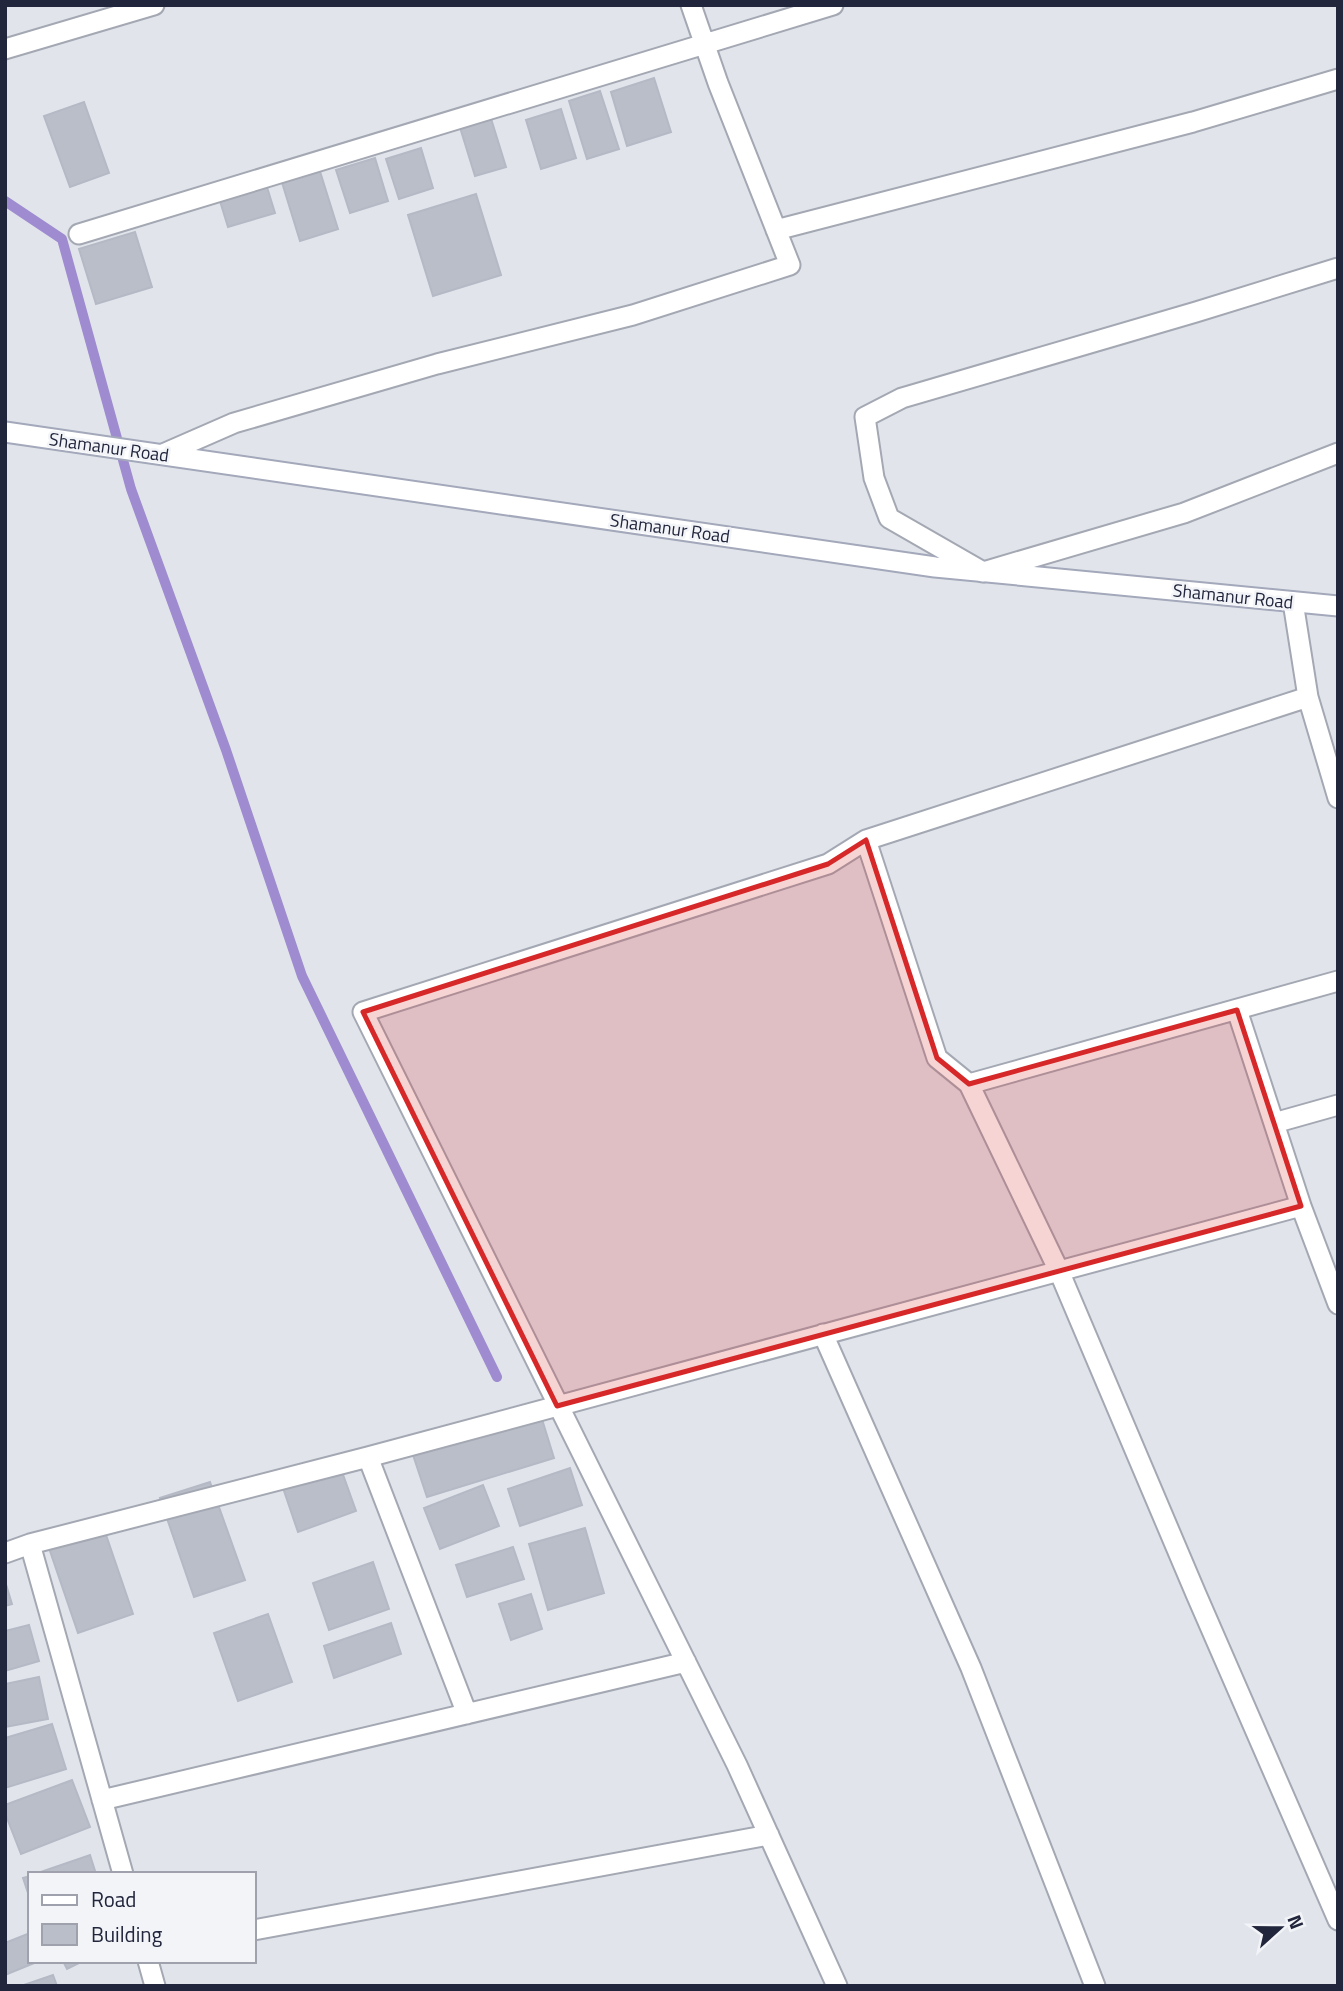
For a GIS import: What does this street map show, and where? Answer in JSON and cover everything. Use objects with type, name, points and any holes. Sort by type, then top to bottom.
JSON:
[{"type":"street","points":[[5,49],[153,5]]},
{"type":"street","points":[[153,453],[234,423],[437,364],[633,315],[790,265],[718,83],[691,5]]},
{"type":"street","points":[[79,234],[833,5]]},
{"type":"street","points":[[776,230],[1193,122],[1338,79]]},
{"type":"street","points":[[1338,268],[902,398],[865,417],[874,478],[889,518],[983,572],[1184,513],[1338,453]]},
{"type":"street","name":"Shamanur Road","points":[[5,432],[935,567],[1338,606]]},
{"type":"street","points":[[1293,602],[1308,697],[1338,798]]},
{"type":"street","points":[[837,1986],[737,1765],[363,1012],[828,864],[866,840],[1308,697]]},
{"type":"street","points":[[866,840],[937,1058],[969,1084],[1059,1271],[1338,1920]]},
{"type":"street","points":[[969,1084],[1338,981]]},
{"type":"street","points":[[1237,1010],[1301,1206],[1338,1304]]},
{"type":"street","points":[[1274,1123],[1338,1105]]},
{"type":"street","points":[[5,1553],[1301,1206]]},
{"type":"street","points":[[823,1334],[971,1668],[1095,1986]]},
{"type":"street","points":[[368,1457],[467,1714]]},
{"type":"street","points":[[30,1545],[122,1872]]},
{"type":"street","points":[[102,1800],[686,1662]]},
{"type":"street","points":[[256,1930],[769,1835]]},
{"type":"street","points":[[149,1963],[155,1986]]},
{"type":"highlighted area","points":[[866,840],[937,1058],[969,1084],[1237,1010],[1301,1206],[557,1406],[363,1012],[828,864]]},
{"type":"building","points":[[654,78],[671,132],[627,146],[611,92]]},
{"type":"building","points":[[600,91],[619,149],[587,159],[569,101]]},
{"type":"building","points":[[84,102],[109,173],[70,187],[44,116]]},
{"type":"building","points":[[561,109],[576,158],[541,169],[526,120]]},
{"type":"building","points":[[489,112],[506,167],[475,176],[458,121]]},
{"type":"building","points":[[421,148],[433,188],[399,199],[386,159]]},
{"type":"building","points":[[375,158],[388,201],[350,213],[336,170]]},
{"type":"building","points":[[318,165],[338,229],[300,241],[280,176]]},
{"type":"building","points":[[262,171],[275,213],[228,227],[215,185]]},
{"type":"building","points":[[476,194],[501,275],[433,296],[408,215]]},
{"type":"building","points":[[135,232],[152,287],[96,304],[79,249]]},
{"type":"building","points":[[541,1416],[554,1458],[427,1497],[413,1455]]},
{"type":"building","points":[[570,1468],[582,1505],[520,1526],[508,1489]]},
{"type":"building","points":[[341,1469],[356,1511],[298,1532],[283,1488]]},
{"type":"building","points":[[210,1482],[245,1580],[194,1597],[160,1498]]},
{"type":"building","points":[[483,1485],[499,1526],[440,1549],[424,1508]]},
{"type":"building","points":[[103,1526],[133,1614],[78,1633],[48,1545]]},
{"type":"building","points":[[585,1528],[604,1593],[548,1610],[529,1544]]},
{"type":"building","points":[[513,1547],[524,1579],[467,1597],[456,1565]]},
{"type":"building","points":[[373,1562],[389,1609],[329,1630],[313,1583]]},
{"type":"building","points":[[5,1581],[12,1604],[5,1606]]},
{"type":"building","points":[[531,1594],[542,1629],[511,1640],[499,1604]]},
{"type":"building","points":[[268,1614],[292,1682],[238,1701],[214,1633]]},
{"type":"building","points":[[391,1623],[401,1654],[334,1678],[324,1646]]},
{"type":"building","points":[[29,1625],[39,1661],[5,1671],[5,1631]]},
{"type":"building","points":[[39,1677],[48,1719],[5,1727],[5,1684]]},
{"type":"building","points":[[52,1724],[66,1769],[5,1788],[5,1738]]},
{"type":"building","points":[[72,1780],[90,1827],[21,1854],[5,1813],[5,1805]]},
{"type":"building","points":[[90,1855],[95,1872],[41,1872]]},
{"type":"building","points":[[28,1877],[28,1893],[23,1878]]},
{"type":"building","points":[[28,1934],[28,1963],[34,1963],[5,1975],[5,1943]]},
{"type":"building","points":[[64,1963],[79,1963],[67,1969]]},
{"type":"building","points":[[53,1975],[57,1986],[21,1986]]},
{"type":"waterway","points":[[5,201],[62,239],[131,489],[226,750],[302,976],[497,1377]]}]
